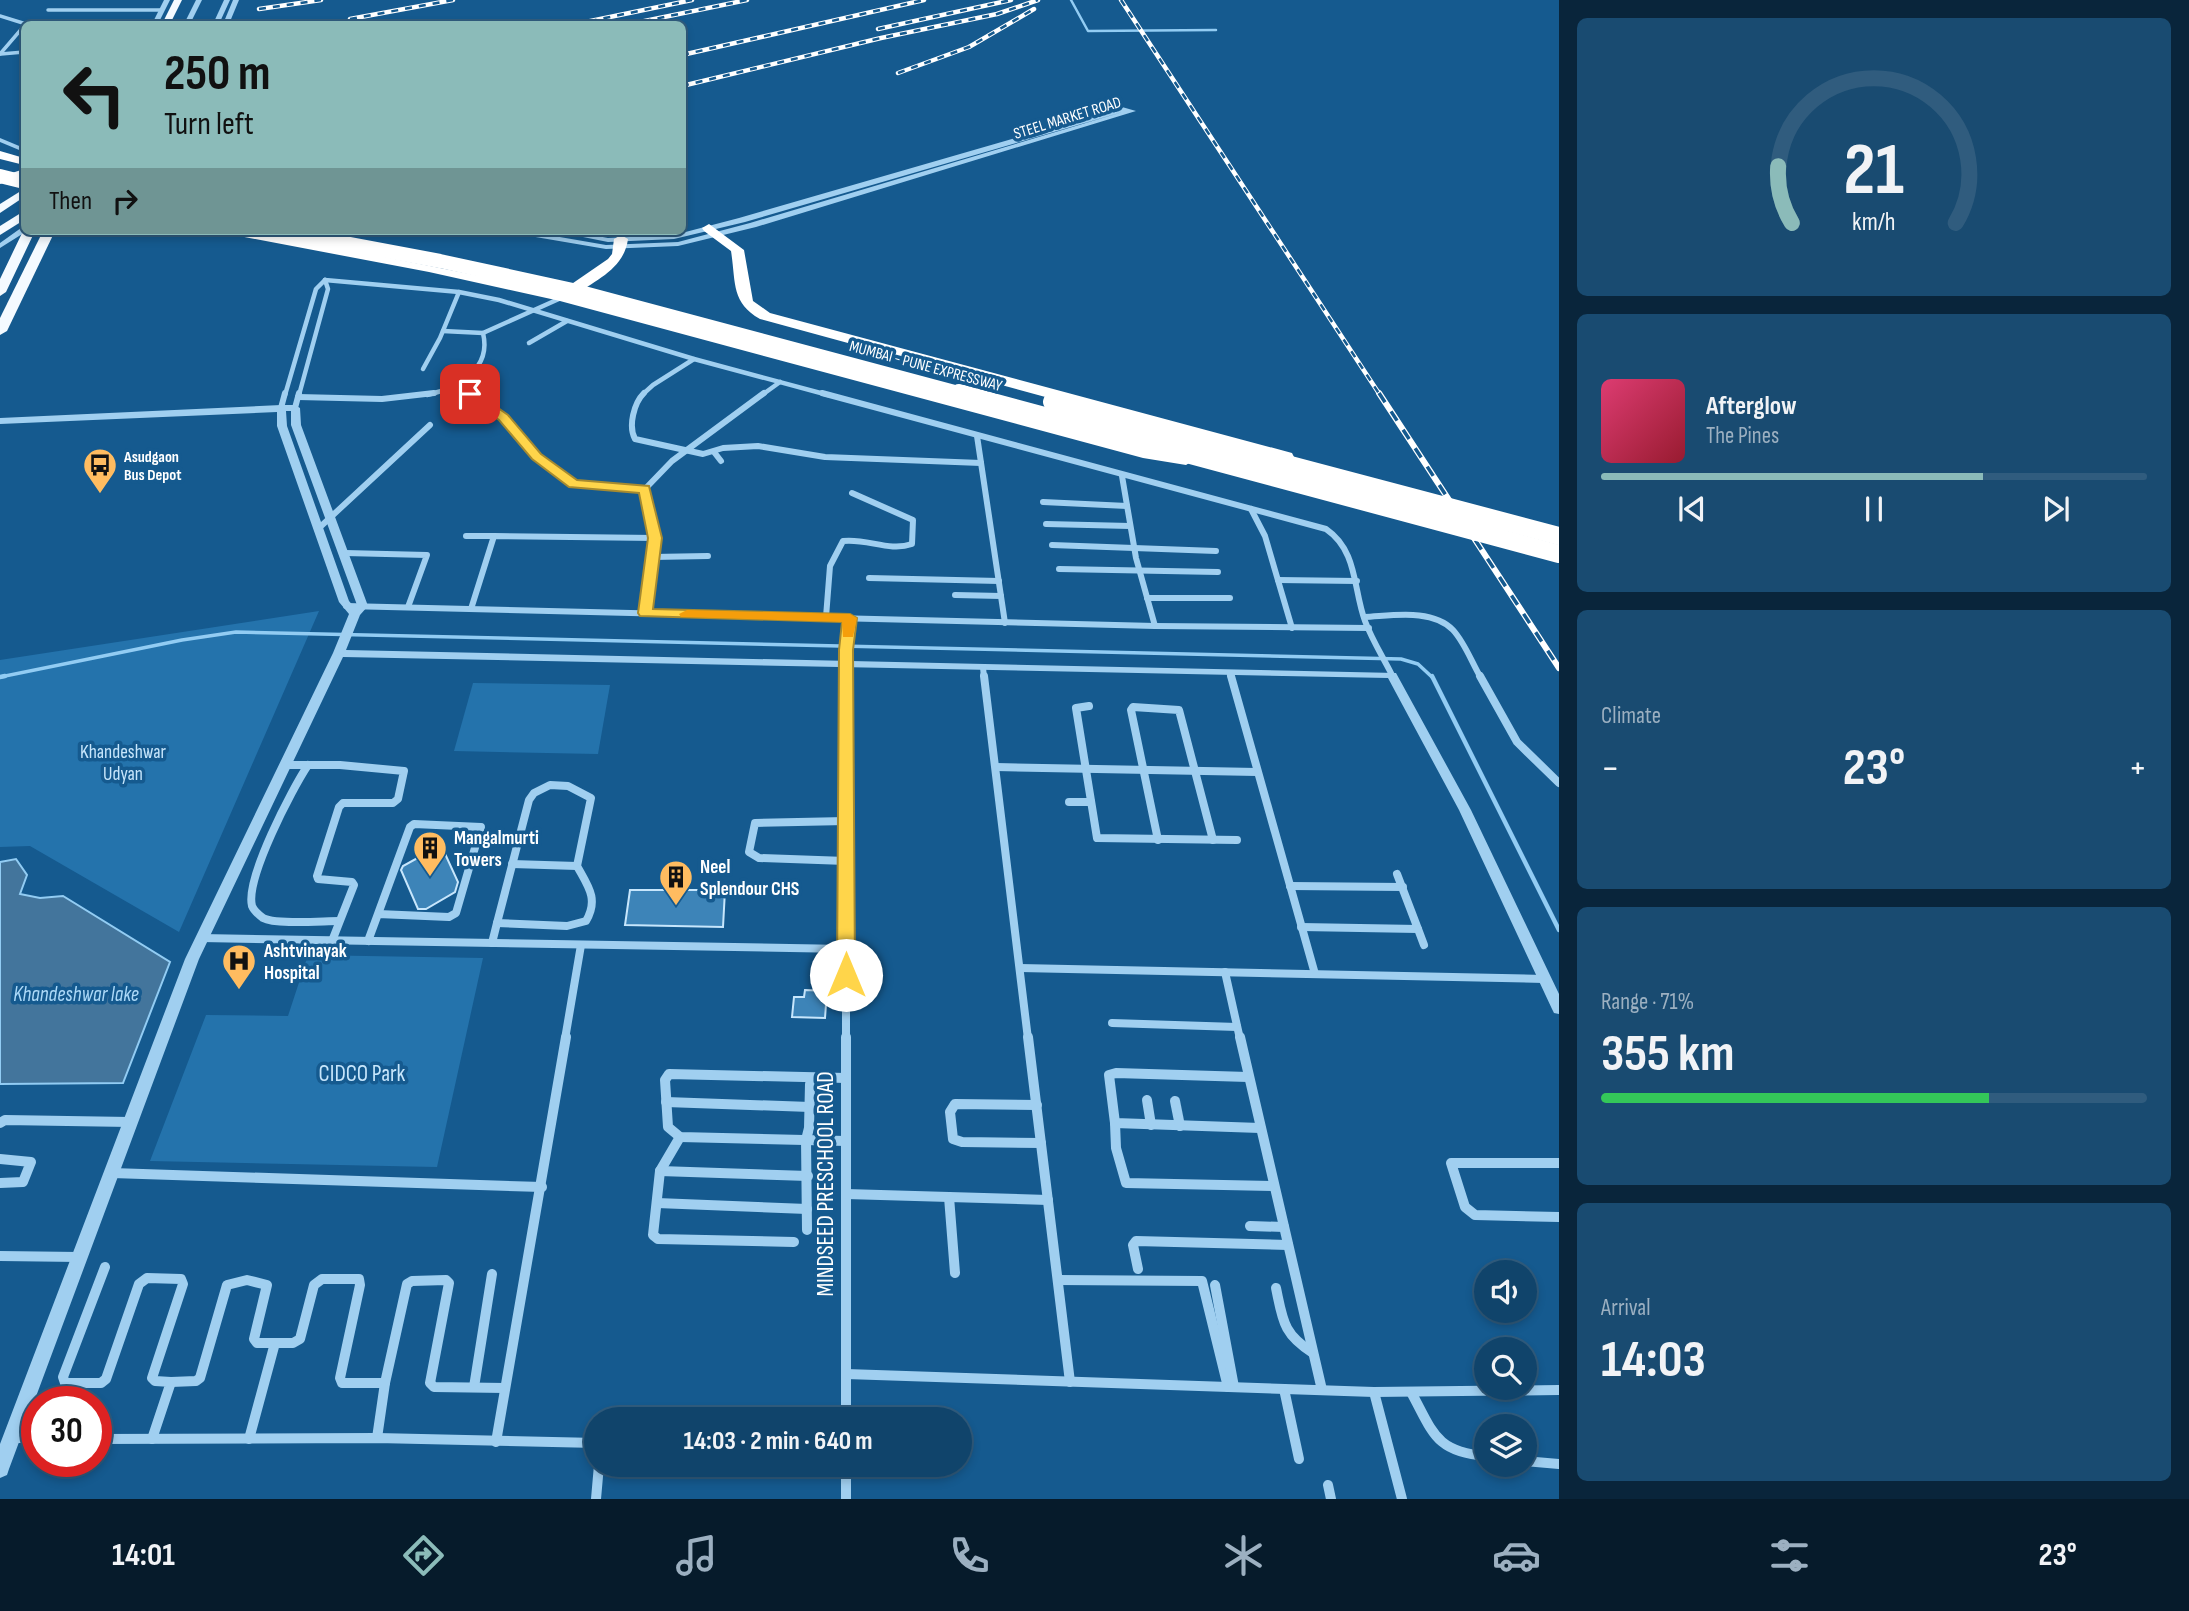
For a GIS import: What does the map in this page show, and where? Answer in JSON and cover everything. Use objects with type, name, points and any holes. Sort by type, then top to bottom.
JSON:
[{"type":"highway","points":[[168,21],[178,0]]},
{"type":"highway","points":[[179,21],[189,0]]},
{"type":"highway","points":[[0,155],[21,161]]},
{"type":"highway","points":[[0,164],[21,170]]},
{"type":"highway","points":[[0,179],[21,172]]},
{"type":"highway","points":[[0,179],[21,182]]},
{"type":"highway","points":[[0,208],[21,194]]},
{"type":"highway","points":[[0,208],[21,212]]},
{"type":"highway","points":[[0,231],[21,215]]},
{"type":"highway","points":[[714,231],[731,244],[740,257],[744,296],[750,307],[765,316],[1272,451],[1338,477]]},
{"type":"highway","points":[[0,292],[25,235]]},
{"type":"highway","points":[[0,331],[47,235]]},
{"type":"highway","points":[[255,235],[429,268],[562,298],[1143,453],[1254,472]]},
{"type":"highway","name":"MUMBAI - PUNE EXPRESSWAY","points":[[301,235],[573,290],[1559,554]]},
{"type":"highway","name":"MUMBAI - PUNE EXPRESSWAY","points":[[362,235],[599,284],[1559,536]]},
{"type":"highway","points":[[562,298],[613,262],[621,243]]},
{"type":"street","points":[[156,21],[167,0]]},
{"type":"street","points":[[188,21],[199,0]]},
{"type":"street","points":[[217,21],[227,0]]},
{"type":"street","points":[[227,21],[236,0]]},
{"type":"street","points":[[48,10],[162,10]]},
{"type":"street","points":[[0,16],[21,24]]},
{"type":"street","points":[[0,54],[21,30]]},
{"type":"street","points":[[0,54],[21,52]]},
{"type":"street","name":"STEEL MARKET ROAD","points":[[536,235],[606,247],[714,231],[1133,111],[1124,108],[714,231]]},
{"type":"street","points":[[0,140],[21,149]]},
{"type":"street","points":[[0,246],[21,234]]},
{"type":"street","name":"STEEL MARKET ROAD","points":[[580,235],[621,243]]},
{"type":"street","points":[[325,280],[459,292],[1122,476],[1312,524],[1338,534],[1357,581],[1364,617],[1369,628],[1465,810],[1559,1009]]},
{"type":"street","points":[[0,1469],[201,938],[357,613],[345,553],[296,425],[296,406],[328,289],[325,280]]},
{"type":"street","points":[[325,280],[316,289],[281,411],[282,426],[346,606],[357,613],[408,607],[1004,623],[1369,628]]},
{"type":"street","points":[[422,369],[443,331],[459,292]]},
{"type":"street","points":[[443,331],[483,333],[562,298]]},
{"type":"street","points":[[529,344],[567,321]]},
{"type":"street","points":[[0,428],[281,411],[296,406],[419,397],[463,383],[472,373],[485,348],[483,333]]},
{"type":"street","points":[[694,359],[653,385],[636,401],[633,408],[632,435],[635,439],[703,454],[723,448],[758,446],[825,457],[981,463]]},
{"type":"street","points":[[645,489],[672,461],[780,382]]},
{"type":"street","points":[[463,383],[482,405],[504,418],[536,456],[574,484],[645,489]]},
{"type":"street","points":[[0,421],[281,411]]},
{"type":"street","points":[[319,528],[430,425]]},
{"type":"street","points":[[977,436],[1004,623]]},
{"type":"street","points":[[714,452],[721,461]]},
{"type":"street","points":[[1122,476],[1134,548],[1155,626]]},
{"type":"street","points":[[645,489],[655,538],[645,613]]},
{"type":"street","points":[[826,617],[830,566],[843,541],[852,539],[899,548],[912,544],[915,524],[913,520],[852,493]]},
{"type":"street","points":[[1043,502],[1127,506]]},
{"type":"street","points":[[1251,509],[1265,536],[1292,628]]},
{"type":"street","points":[[1046,524],[1130,526]]},
{"type":"street","points":[[466,536],[655,538]]},
{"type":"street","points":[[471,609],[494,536]]},
{"type":"street","points":[[1052,545],[1216,551]]},
{"type":"street","points":[[345,553],[427,555],[408,607]]},
{"type":"street","points":[[653,556],[708,556]]},
{"type":"street","points":[[1059,569],[1218,572]]},
{"type":"street","points":[[869,578],[999,581]]},
{"type":"street","points":[[1278,580],[1357,581]]},
{"type":"street","points":[[955,595],[1001,596]]},
{"type":"street","points":[[1147,598],[1230,598]]},
{"type":"street","points":[[1364,617],[1418,617],[1446,624],[1454,631],[1517,743],[1559,783]]},
{"type":"street","name":"MINDSEED PRESCHOOL ROAD","points":[[846,1407],[846,650],[850,618]]},
{"type":"street","points":[[339,653],[1230,673],[1389,668]]},
{"type":"street","points":[[984,667],[1070,1382]]},
{"type":"street","points":[[1230,673],[1315,975]]},
{"type":"street","points":[[1089,706],[1076,708],[1097,838],[1237,840]]},
{"type":"street","points":[[1158,840],[1142,770],[1131,709],[1133,707],[1179,710],[1213,840]]},
{"type":"street","points":[[285,765],[400,768],[404,771],[398,799],[393,803],[343,803],[339,807],[317,876],[318,879],[352,882],[354,885],[332,941]]},
{"type":"street","points":[[308,765],[289,797],[267,848],[251,895],[251,905],[267,920],[340,921]]},
{"type":"street","points":[[996,767],[1257,772]]},
{"type":"street","points":[[492,943],[497,923],[512,864],[530,796],[545,787],[563,786],[583,790],[591,798],[577,866],[595,895],[591,914],[586,921],[567,926],[497,923]]},
{"type":"street","points":[[1069,802],[1091,802]]},
{"type":"street","points":[[846,821],[755,823],[749,852],[759,858],[846,862]]},
{"type":"street","points":[[368,941],[410,827],[414,824],[481,827],[456,913],[449,917],[378,914]]},
{"type":"street","points":[[512,864],[577,866]]},
{"type":"street","points":[[1397,874],[1424,945]]},
{"type":"street","points":[[1290,886],[1402,887]]},
{"type":"street","points":[[1301,927],[1418,929]]},
{"type":"street","points":[[201,938],[846,949]]},
{"type":"street","points":[[496,1442],[581,945]]},
{"type":"street","points":[[1020,968],[1545,979]]},
{"type":"street","points":[[1225,972],[1322,1390]]},
{"type":"street","points":[[1112,1023],[1237,1027]]},
{"type":"street","points":[[1248,1077],[1116,1073],[1109,1075],[1116,1148],[1126,1182],[1274,1186]]},
{"type":"street","points":[[846,1079],[669,1074],[665,1080],[668,1127],[680,1137],[846,1140]]},
{"type":"street","points":[[807,1230],[806,1140],[810,1084]]},
{"type":"street","points":[[1147,1100],[1151,1125]]},
{"type":"street","points":[[1175,1101],[1180,1126]]},
{"type":"street","points":[[666,1102],[810,1107]]},
{"type":"street","points":[[1037,1105],[955,1104],[950,1112],[953,1139],[962,1142],[1041,1143]]},
{"type":"street","points":[[0,1123],[131,1122]]},
{"type":"street","points":[[1115,1123],[1260,1128]]},
{"type":"street","points":[[680,1137],[660,1171],[653,1235],[658,1239],[794,1242]]},
{"type":"street","points":[[0,1159],[31,1162],[23,1182],[0,1183]]},
{"type":"street","points":[[1559,1163],[1451,1163],[1465,1207],[1475,1215],[1559,1217]]},
{"type":"street","points":[[660,1171],[808,1176]]},
{"type":"street","points":[[111,1173],[541,1187]]},
{"type":"street","points":[[846,1194],[1048,1199]]},
{"type":"street","points":[[949,1197],[955,1273]]},
{"type":"street","points":[[657,1203],[807,1209]]},
{"type":"street","points":[[1250,1226],[1284,1227]]},
{"type":"street","points":[[1138,1269],[1133,1245],[1136,1241],[1288,1245]]},
{"type":"street","points":[[0,1256],[79,1257]]},
{"type":"street","points":[[105,1268],[63,1377],[65,1382],[101,1382],[106,1379],[139,1284],[147,1278],[181,1279],[184,1284],[152,1378],[155,1381],[196,1381],[200,1378],[227,1285],[233,1281],[262,1281],[267,1285],[254,1339],[257,1343],[293,1343],[300,1339],[314,1285],[322,1279],[359,1279],[360,1285],[340,1378],[342,1383],[385,1382]]},
{"type":"street","points":[[474,1387],[492,1274]]},
{"type":"street","points":[[377,1438],[385,1382],[407,1284],[412,1281],[446,1280],[449,1283],[430,1382],[434,1387],[505,1388]]},
{"type":"street","points":[[1058,1280],[1202,1281],[1231,1387]]},
{"type":"street","points":[[1215,1286],[1231,1387]]},
{"type":"street","points":[[1276,1287],[1287,1334],[1292,1341],[1313,1353]]},
{"type":"street","points":[[249,1439],[275,1343]]},
{"type":"street","points":[[846,1374],[1374,1392],[1559,1390]]},
{"type":"street","points":[[152,1439],[171,1382]]},
{"type":"street","points":[[1284,1389],[1299,1459]]},
{"type":"street","points":[[1374,1392],[1402,1499]]},
{"type":"street","points":[[1411,1392],[1433,1430],[1448,1448],[1474,1455]]},
{"type":"street","points":[[10,1438],[21,1438]]},
{"type":"street","points":[[112,1438],[377,1438],[584,1443]]},
{"type":"street","points":[[1537,1462],[1559,1464]]},
{"type":"street","points":[[596,1499],[598,1477]]},
{"type":"street","points":[[846,1477],[846,1499]]},
{"type":"street","points":[[1328,1485],[1331,1499]]},
{"type":"green space","name":"Khandeshwar Udyan","points":[[319,611],[179,932],[30,846],[0,847],[0,660]]},
{"type":"green space","points":[[473,683],[610,685],[598,754],[454,751]]},
{"type":"green space","name":"CIDCO Park","points":[[308,955],[483,958],[437,1167],[150,1161],[206,1015],[288,1016]]},
{"type":"water","name":"Khandeshwar lake","points":[[16,859],[27,875],[20,894],[40,898],[63,896],[170,962],[123,1083],[0,1084],[0,862]]},
{"type":"building","name":"Mangalmurti Towers","points":[[441,845],[458,882],[455,892],[426,909],[418,909],[401,870],[403,866]]},
{"type":"building","name":"Neel Splendour CHS","points":[[630,890],[725,890],[723,927],[625,925]]},
{"type":"building","points":[[805,990],[827,991],[825,1018],[792,1017],[794,997],[804,997]]},
{"type":"waterway","points":[[1071,0],[1088,31],[1216,30]]},
{"type":"waterway","points":[[5,676],[0,677],[182,640],[236,632],[1401,659],[1418,664],[1433,678]]},
{"type":"waterway","points":[[1433,678],[1559,930]]},
{"type":"railway","points":[[259,9],[321,0]]},
{"type":"railway","points":[[350,19],[453,0]]},
{"type":"railway","points":[[590,21],[692,0]]},
{"type":"railway","points":[[645,21],[747,0]]},
{"type":"railway","points":[[686,54],[924,0]]},
{"type":"railway","points":[[878,29],[1011,0]]},
{"type":"railway","points":[[686,85],[881,38],[997,14],[1038,0]]},
{"type":"railway","points":[[1121,0],[1380,395]]},
{"type":"railway","points":[[898,73],[969,47],[1034,9]]},
{"type":"railway","points":[[1379,393],[1559,668]]},
{"type":"slow traffic","points":[[687,614],[850,618],[848,634]]},
{"type":"place","name":"Asudgaon Bus Depot","points":[[100,495]]},
{"type":"place","name":"Mangalmurti Towers","points":[[430,878]]},
{"type":"place","name":"Neel Splendour CHS","points":[[676,907]]},
{"type":"place","name":"Ashtvinayak Hospital","points":[[239,991]]},
{"type":"route","points":[[470,394],[504,418],[536,456],[574,484],[645,489],[655,547],[645,613],[850,618],[846,650],[846,975]]}]
